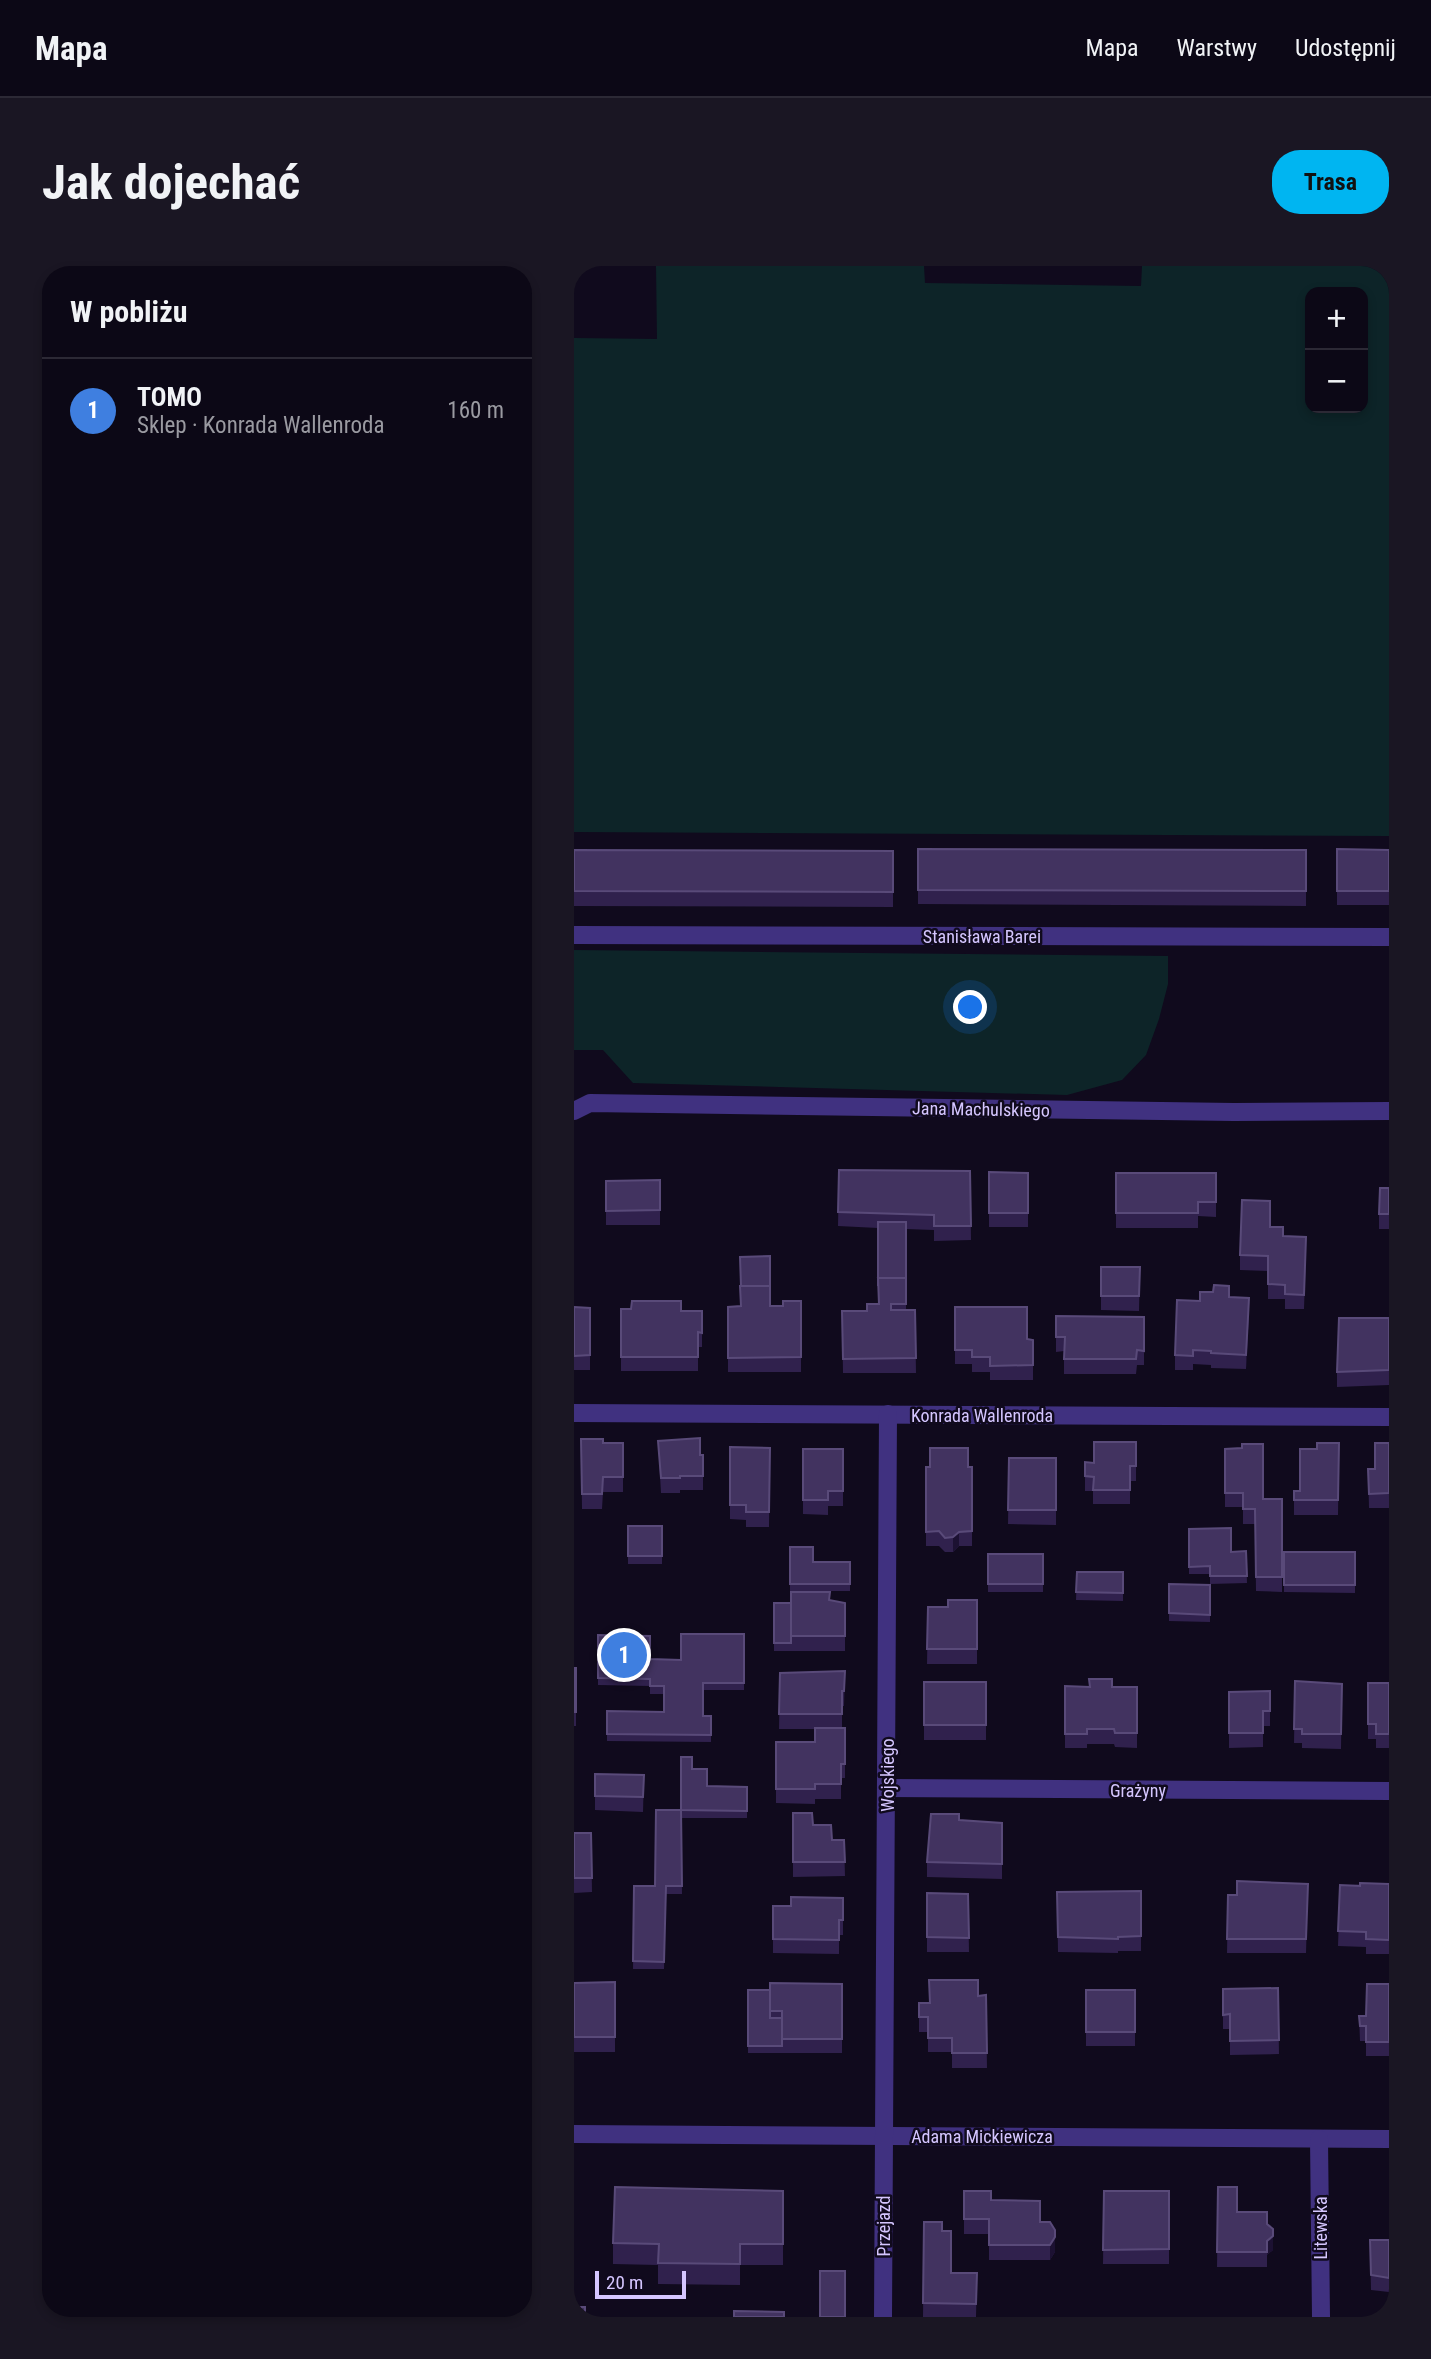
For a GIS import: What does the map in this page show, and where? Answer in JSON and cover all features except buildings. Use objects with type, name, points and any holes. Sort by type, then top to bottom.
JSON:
[{"type":"street","name":"Stanisława Barei","points":[[574,935],[1389,937]]},
{"type":"street","name":"Jana Machulskiego","points":[[574,1111],[590,1103],[1234,1112],[1389,1111]]},
{"type":"street","name":"Konrada Wallenroda","points":[[574,1413],[1389,1417]]},
{"type":"street","name":"Wojskiego","points":[[884,2136],[888,1414]]},
{"type":"street","name":"Grażyny","points":[[887,1788],[1389,1791]]},
{"type":"street","name":"Adama Mickiewicza","points":[[574,2134],[1389,2139]]},
{"type":"street","name":"Przejazd","points":[[883,2317],[884,2136]]},
{"type":"street","name":"Litewska","points":[[1319,2139],[1321,2317]]},
{"type":"green space","points":[[656,266],[924,266],[925,283],[1141,286],[1142,266],[1389,266],[1389,836],[574,832],[574,338],[657,339]]},
{"type":"green space","points":[[574,950],[1168,956],[1168,984],[1146,1055],[1122,1080],[1067,1095],[633,1083],[603,1050],[574,1050]]},
{"type":"place","name":"TOMO","points":[[624,1655]]}]
